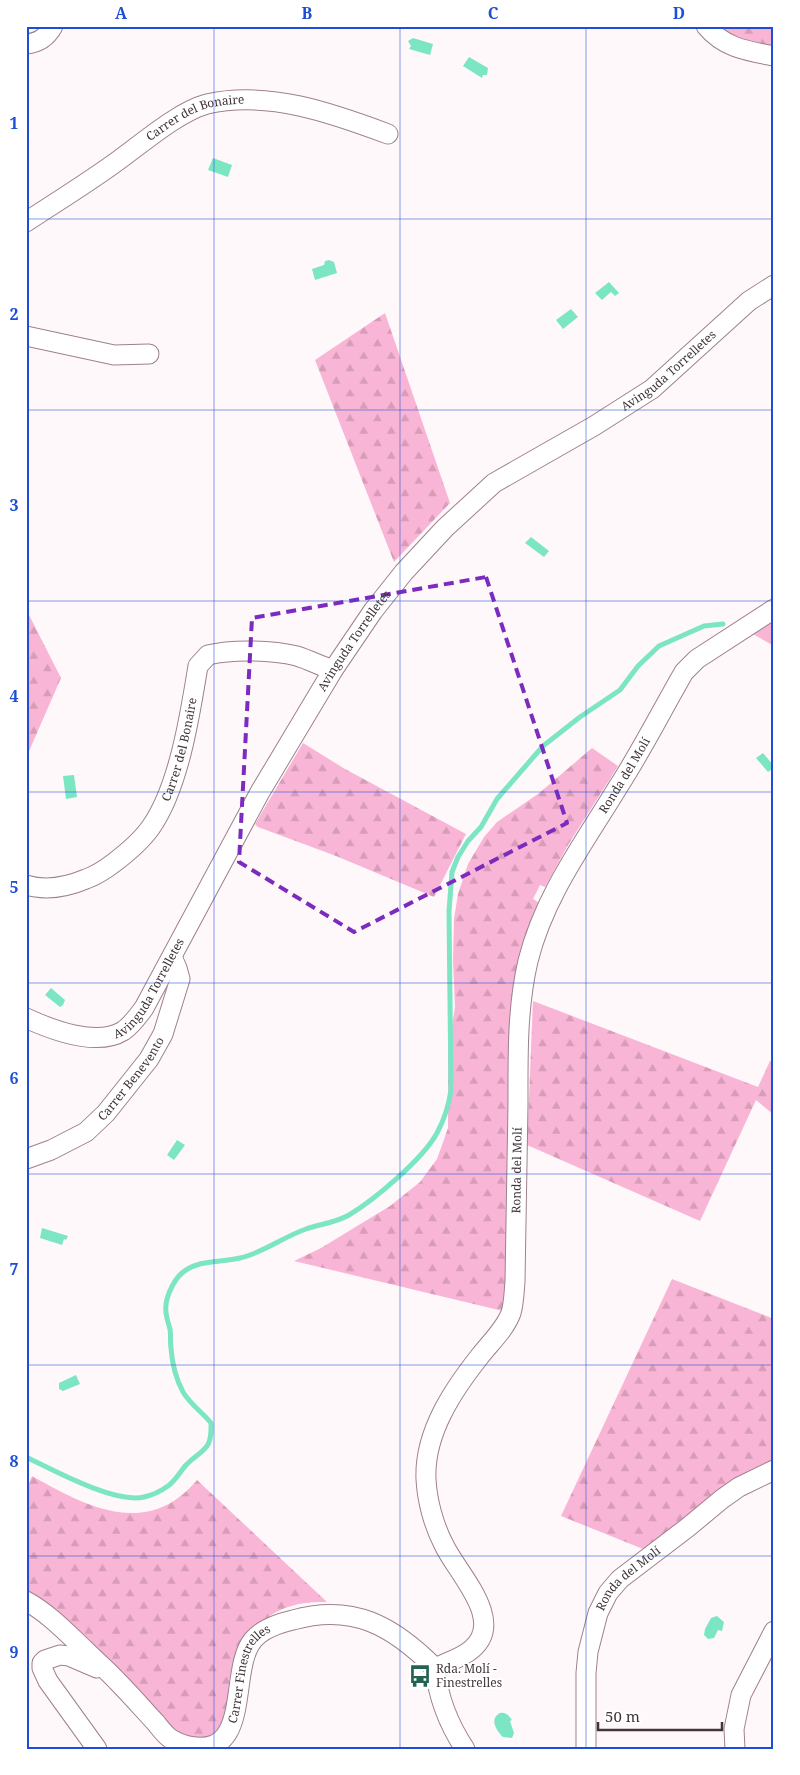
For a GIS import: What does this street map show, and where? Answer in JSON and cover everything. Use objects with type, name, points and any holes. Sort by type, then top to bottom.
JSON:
[{"type":"street","points":[[26,44],[34,44],[40,41],[53,26]]},
{"type":"street","points":[[706,26],[713,34],[726,43],[750,52],[774,56]]},
{"type":"street","name":"Carrer del Bonaire","points":[[26,222],[94,178],[179,116],[207,104],[245,101],[285,104],[338,115],[388,134]]},
{"type":"street","name":"Avinguda Torrelletes","points":[[26,1018],[62,1032],[93,1037],[114,1035],[124,1030],[138,1017],[248,814],[333,670],[373,611],[404,572],[444,528],[481,493],[504,477],[594,426],[652,389],[749,301],[774,284]]},
{"type":"street","points":[[26,336],[114,355],[149,354]]},
{"type":"street","name":"Ronda del Molí","points":[[435,1668],[474,1648],[481,1637],[484,1624],[483,1608],[444,1546],[438,1533],[429,1501],[426,1479],[427,1460],[435,1429],[445,1408],[470,1370],[504,1327],[511,1312],[515,1282],[519,1038],[522,993],[528,961],[547,906],[560,881],[620,784],[684,672],[697,659],[774,609]]},
{"type":"street","name":"Carrer del Bonaire","points":[[26,885],[48,888],[65,886],[93,876],[124,855],[150,829],[166,801],[173,782],[198,666],[208,655],[238,652],[288,654],[333,670]]},
{"type":"street","name":"Carrer Benevento","points":[[26,1159],[51,1150],[86,1132],[106,1113],[149,1059],[163,1034],[180,979],[172,957]]},
{"type":"street","name":"Ronda del Molí","points":[[586,1749],[586,1673],[588,1652],[598,1613],[608,1593],[620,1579],[688,1528],[722,1499],[739,1487],[774,1470]]},
{"type":"street","name":"Carrer Finestrelles","points":[[26,1601],[50,1617],[110,1673],[171,1739],[190,1746],[215,1743],[227,1734],[235,1717],[240,1681],[248,1650],[254,1640],[280,1623],[316,1615],[334,1614],[364,1618],[411,1644],[435,1668]]},
{"type":"street","points":[[736,1749],[734,1729],[741,1696],[774,1631]]},
{"type":"street","points":[[97,1749],[48,1681],[42,1668],[42,1663],[54,1656],[69,1656],[110,1673]]},
{"type":"street","points":[[435,1668],[440,1697],[448,1718],[465,1749]]},
{"type":"highlighted area","points":[[486,577],[567,823],[354,932],[239,862],[252,618]]},
{"type":"green space","points":[[719,26],[774,26],[774,46],[738,37]]},
{"type":"green space","points":[[385,313],[450,503],[394,562],[315,360]]},
{"type":"green space","points":[[26,609],[61,678],[26,758]]},
{"type":"green space","points":[[774,619],[774,646],[751,633]]},
{"type":"green space","points":[[303,743],[345,769],[466,834],[434,897],[336,856],[258,827],[255,824]]},
{"type":"green space","points":[[592,748],[618,766],[568,845],[545,887],[540,885],[533,899],[538,902],[525,936],[517,972],[503,1311],[294,1261],[321,1248],[390,1206],[420,1182],[437,1159],[448,1128],[448,1051],[455,1007],[454,919],[458,894],[468,864],[484,837],[497,822],[538,794]]},
{"type":"green space","points":[[533,1001],[758,1087],[770,1061],[774,1061],[774,1115],[756,1100],[700,1221],[527,1145]]},
{"type":"green space","points":[[672,1279],[774,1319],[774,1463],[648,1551],[561,1516]]},
{"type":"green space","points":[[32,1476],[74,1498],[95,1506],[117,1512],[138,1513],[158,1509],[178,1498],[197,1480],[327,1602],[303,1603],[282,1609],[255,1628],[241,1646],[233,1663],[226,1715],[219,1729],[207,1737],[191,1737],[183,1734],[169,1726],[26,1592],[26,1491]]},
{"type":"shaded area","points":[[413,38],[433,44],[430,55],[409,49],[411,46],[408,41]]},
{"type":"shaded area","points":[[469,57],[488,68],[487,75],[483,75],[482,78],[463,66]]},
{"type":"shaded area","points":[[213,158],[232,165],[228,177],[208,170]]},
{"type":"shaded area","points":[[325,261],[334,262],[337,273],[315,280],[312,269],[324,265]]},
{"type":"shaded area","points":[[609,282],[619,293],[615,296],[611,292],[602,300],[595,293]]},
{"type":"shaded area","points":[[571,309],[578,317],[563,329],[556,320]]},
{"type":"shaded area","points":[[531,537],[549,551],[544,557],[525,543]]},
{"type":"shaded area","points":[[763,753],[774,766],[774,772],[771,770],[768,772],[756,758]]},
{"type":"shaded area","points":[[74,775],[77,797],[66,799],[63,776]]},
{"type":"shaded area","points":[[51,988],[65,1000],[60,1007],[45,995]]},
{"type":"shaded area","points":[[177,1140],[185,1145],[174,1160],[167,1155]]},
{"type":"shaded area","points":[[42,1228],[68,1236],[66,1240],[64,1239],[62,1245],[40,1238]]},
{"type":"shaded area","points":[[76,1375],[80,1384],[63,1391],[59,1389],[59,1383]]},
{"type":"shaded area","points":[[717,1616],[724,1622],[722,1631],[718,1630],[714,1638],[708,1639],[704,1635],[705,1629],[711,1618]]},
{"type":"shaded area","points":[[500,1713],[507,1714],[512,1720],[510,1721],[514,1733],[512,1738],[503,1737],[496,1728],[494,1721]]},
{"type":"waterway","points":[[26,1457],[84,1485],[117,1496],[132,1498],[144,1497],[165,1488],[208,1445],[211,1423],[183,1392],[176,1376],[172,1359],[166,1303],[175,1282],[182,1273],[195,1265],[248,1256],[298,1232],[349,1215],[371,1200],[421,1155],[440,1128],[451,1090],[449,911],[452,872],[458,857],[468,841],[481,827],[497,799],[543,746],[580,717],[620,690],[638,666],[659,646],[704,626],[723,624]]},
{"type":"place","name":"Rda. Molí - Finestrelles","points":[[420,1676]]}]
